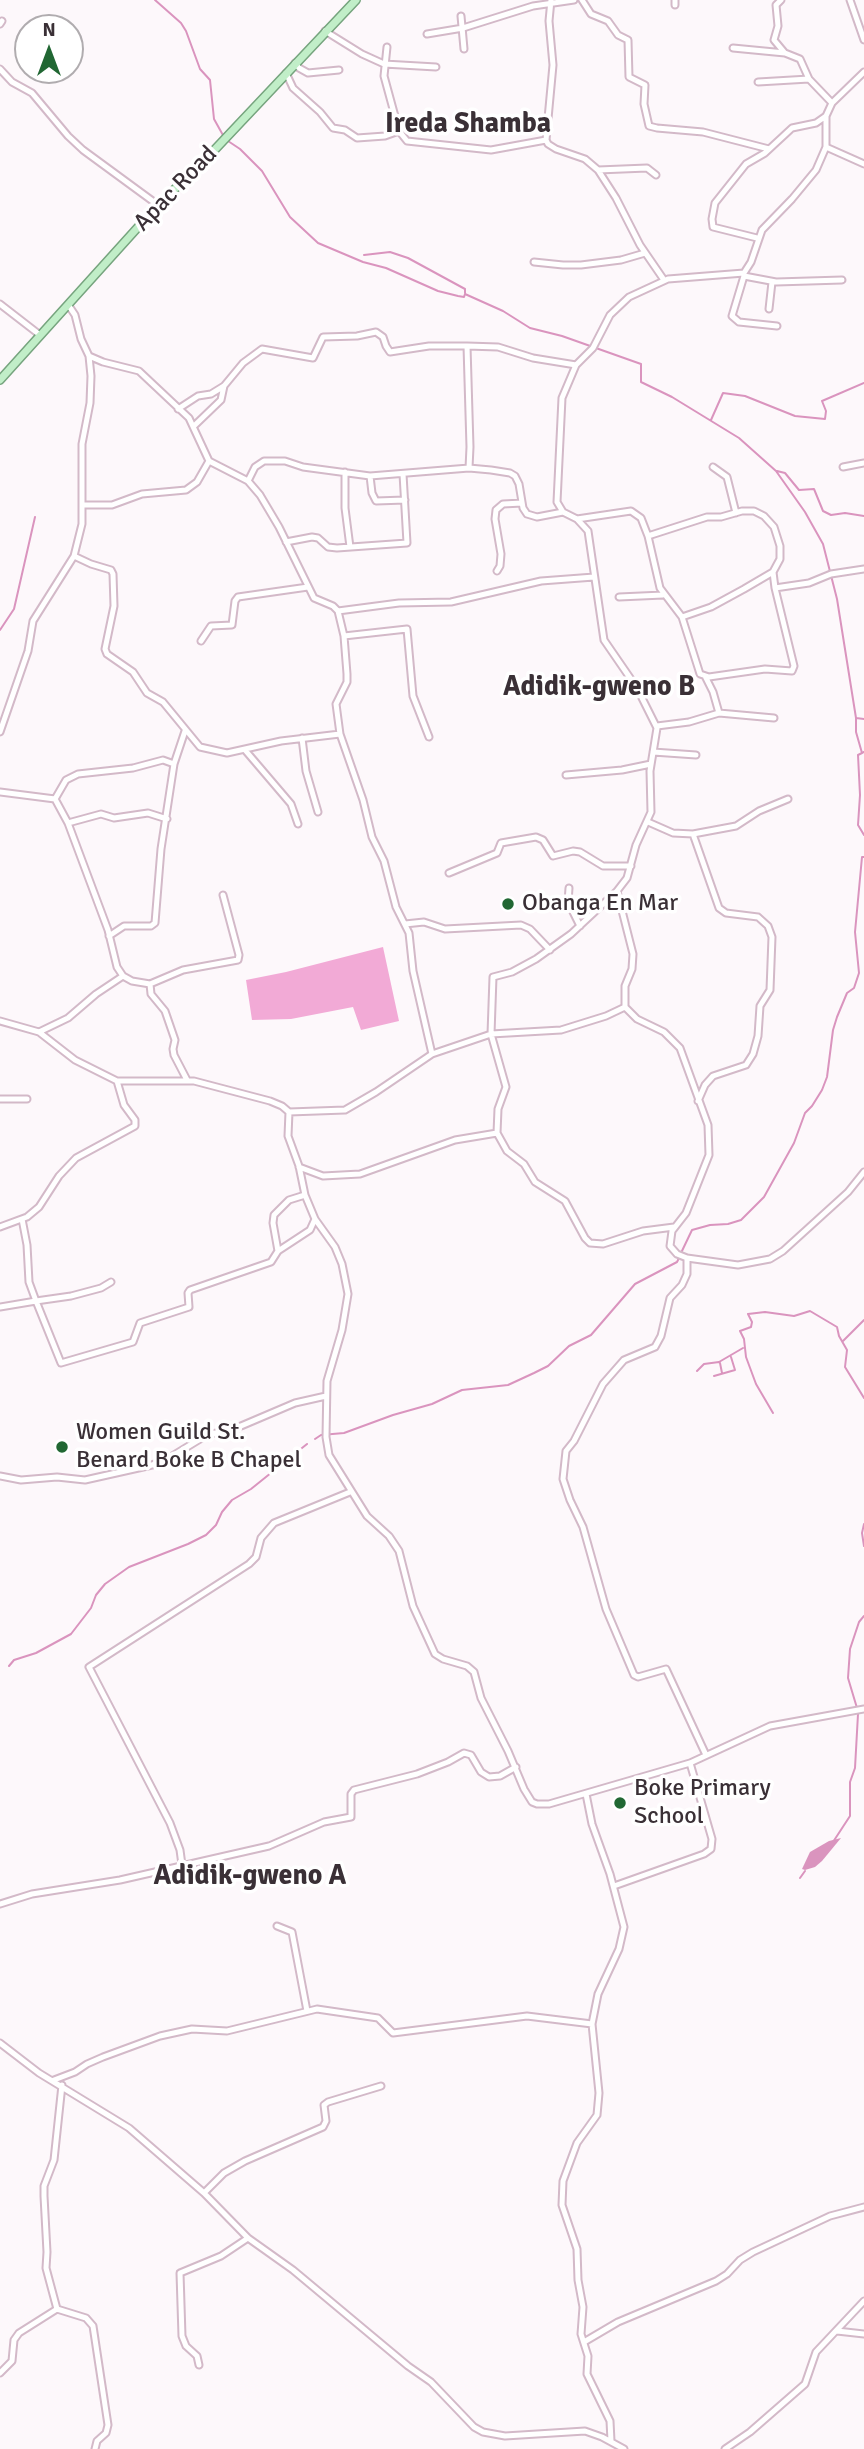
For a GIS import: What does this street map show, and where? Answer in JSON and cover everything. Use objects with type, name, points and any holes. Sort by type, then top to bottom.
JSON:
[{"type":"main road","name":"Apac Road","points":[[0,380],[158,205],[204,161],[356,0]]},
{"type":"street","points":[[427,34],[463,28],[550,2],[574,0]]},
{"type":"street","points":[[582,0],[591,13],[608,21],[618,35],[628,40],[629,77],[645,85],[649,126],[704,132],[769,149]]},
{"type":"street","points":[[782,0],[776,5],[778,26],[774,40],[785,53]]},
{"type":"street","points":[[850,0],[864,40]]},
{"type":"street","points":[[550,2],[553,65],[546,141],[556,149],[586,159],[598,170],[645,253],[664,280]]},
{"type":"street","points":[[461,16],[464,49]]},
{"type":"street","points":[[325,31],[384,64],[436,67]]},
{"type":"street","points":[[387,47],[384,76],[399,131],[407,141],[478,150],[546,141]]},
{"type":"street","points":[[733,48],[785,53],[800,59],[808,79],[832,103]]},
{"type":"street","points":[[295,63],[308,73],[338,70]]},
{"type":"street","points":[[0,69],[12,82],[32,93],[83,150],[158,205]]},
{"type":"street","points":[[777,326],[739,322],[732,316],[744,274],[762,229],[811,176],[826,147],[826,116],[832,103],[864,72]]},
{"type":"street","points":[[286,73],[293,89],[320,111],[333,128],[345,130],[357,138],[385,136],[399,131]]},
{"type":"street","points":[[758,82],[808,79]]},
{"type":"street","points":[[856,80],[864,83]]},
{"type":"street","points":[[757,238],[715,228],[712,219],[720,195],[746,164],[769,149],[792,128],[816,123],[826,116]]},
{"type":"street","points":[[826,147],[864,164]]},
{"type":"street","points":[[598,170],[647,168],[656,175]]},
{"type":"street","points":[[534,261],[581,265],[621,260],[645,253]]},
{"type":"street","points":[[563,512],[556,496],[562,398],[576,365],[593,348],[604,324],[615,309],[629,297],[664,280],[744,274],[772,282],[842,280]]},
{"type":"street","points":[[769,309],[772,282]]},
{"type":"street","points":[[0,304],[40,335]]},
{"type":"street","points":[[0,732],[29,651],[33,621],[74,556],[82,524],[82,444],[90,403],[89,356],[75,315],[69,306]]},
{"type":"street","points":[[178,409],[198,396],[211,394],[224,386],[243,363],[260,350],[313,358],[323,337],[379,332],[390,352],[429,346],[498,347],[534,358],[576,365]]},
{"type":"street","points":[[467,346],[470,447],[468,468]]},
{"type":"street","points":[[89,356],[139,371],[195,425],[209,461],[248,481],[265,503],[316,600],[333,606],[338,611],[344,636],[347,682],[336,704],[340,734],[363,800],[372,836],[384,862],[396,907],[410,938],[413,971],[432,1054]]},
{"type":"street","points":[[195,425],[222,400],[224,386]]},
{"type":"street","points":[[84,505],[112,505],[142,494],[186,489],[197,482],[209,461]]},
{"type":"street","points":[[248,481],[255,467],[264,461],[285,461],[303,467],[370,475],[468,468],[504,471],[515,476],[525,511],[531,516],[563,512],[577,519],[590,535],[604,640],[637,688],[657,726],[651,764],[652,806],[648,822],[636,845],[627,878],[617,891],[550,950],[512,972],[493,977],[491,1034],[505,1081],[505,1092],[498,1109],[497,1133],[504,1146],[524,1164],[535,1182],[565,1201],[590,1243],[603,1244],[643,1231],[674,1227]]},
{"type":"street","points":[[843,467],[864,463]]},
{"type":"street","points":[[713,467],[727,477],[736,513]]},
{"type":"street","points":[[345,472],[345,508],[350,547]]},
{"type":"street","points":[[286,542],[312,537],[318,538],[331,548],[407,543],[403,474]]},
{"type":"street","points":[[370,475],[376,501],[405,500]]},
{"type":"street","points":[[497,571],[501,554],[496,510],[503,504],[522,503]]},
{"type":"street","points":[[577,519],[631,511],[641,518],[648,536],[658,584],[682,617],[700,674],[705,676],[759,669],[788,672],[793,670],[773,572]]},
{"type":"street","points":[[648,536],[700,519],[754,511],[764,516],[774,527],[781,553],[773,572],[711,607],[682,617]]},
{"type":"street","points":[[74,556],[111,570],[113,574],[114,606],[105,649],[107,654],[133,672],[147,693],[163,702],[196,743],[207,749],[227,753],[271,742],[340,734]]},
{"type":"street","points":[[775,588],[809,583],[831,574],[864,569]]},
{"type":"street","points":[[338,611],[399,603],[448,603],[541,580],[594,577]]},
{"type":"street","points":[[201,641],[211,626],[232,625],[238,597],[308,587]]},
{"type":"street","points":[[619,597],[663,594]]},
{"type":"street","points":[[344,636],[407,629],[413,696],[429,737]]},
{"type":"street","points":[[705,676],[719,713]]},
{"type":"street","points":[[657,726],[689,722],[719,713],[774,718]]},
{"type":"street","points":[[110,936],[124,926],[151,926],[155,923],[161,849],[174,764],[186,731]]},
{"type":"street","points":[[302,738],[306,771],[318,812]]},
{"type":"street","points":[[245,750],[290,804],[298,824]]},
{"type":"street","points":[[653,752],[696,755]]},
{"type":"street","points":[[55,799],[66,780],[78,774],[133,768],[163,760],[174,764]]},
{"type":"street","points":[[566,775],[622,770],[651,764]]},
{"type":"street","points":[[0,792],[55,799]]},
{"type":"street","points":[[55,799],[68,823],[110,936],[115,962],[123,976],[139,983],[150,984],[183,970],[238,960],[223,895]]},
{"type":"street","points":[[648,822],[681,835],[736,827],[759,811],[788,799]]},
{"type":"street","points":[[68,823],[101,814],[119,818],[148,813],[167,819]]},
{"type":"street","points":[[693,834],[719,908],[726,913],[749,915],[762,920],[771,932],[773,946],[770,990],[760,1006],[758,1036],[751,1059],[743,1066],[713,1076],[705,1085],[698,1101]]},
{"type":"street","points":[[449,873],[497,853],[501,843],[536,837],[540,838],[553,856],[573,851],[580,852],[603,866],[631,866]]},
{"type":"street","points":[[569,888],[568,902],[580,926]]},
{"type":"street","points":[[617,891],[634,954],[624,991],[625,1007],[636,1019],[664,1032],[677,1045],[688,1065],[709,1128],[708,1161],[686,1213],[674,1227],[670,1246],[677,1254],[687,1258],[738,1265],[770,1259],[783,1251],[848,1192],[864,1172]]},
{"type":"street","points":[[405,924],[424,922],[445,929],[521,925],[530,929],[550,950]]},
{"type":"street","points":[[39,1032],[68,1018],[123,976]]},
{"type":"street","points":[[150,984],[151,994],[165,1011],[175,1040],[174,1055],[187,1080]]},
{"type":"street","points":[[0,1021],[39,1032],[75,1060],[117,1080],[187,1080],[260,1097],[282,1106],[289,1112],[345,1110],[432,1054],[491,1034],[561,1030],[606,1017],[625,1007]]},
{"type":"street","points":[[0,1227],[22,1219],[39,1207],[59,1176],[76,1158],[136,1125],[124,1105],[117,1080]]},
{"type":"street","points":[[0,1099],[27,1099]]},
{"type":"street","points":[[289,1112],[288,1136],[305,1195],[315,1219],[335,1247],[342,1264],[348,1294],[339,1342],[328,1374],[326,1447],[350,1492],[367,1516],[389,1536],[399,1551],[413,1606],[435,1654],[467,1666],[474,1672],[481,1698],[532,1802],[549,1804],[690,1763],[770,1726],[864,1709]]},
{"type":"street","points":[[299,1167],[323,1176],[360,1174],[455,1139],[497,1133]]},
{"type":"street","points":[[278,1251],[272,1223],[274,1215],[289,1200],[305,1195]]},
{"type":"street","points":[[22,1219],[30,1282],[61,1363],[133,1342],[140,1323],[189,1307],[190,1290],[271,1262],[278,1251],[305,1234],[315,1219]]},
{"type":"street","points":[[687,1258],[685,1280],[670,1298],[658,1344],[624,1360],[603,1384],[582,1428],[566,1451],[562,1471],[566,1492],[583,1527],[606,1609],[622,1640],[634,1675],[638,1677],[666,1669],[706,1755]]},
{"type":"street","points":[[0,1307],[71,1296],[102,1288],[111,1282]]},
{"type":"street","points":[[0,1476],[21,1480],[57,1477],[85,1480],[152,1465],[205,1436],[241,1426],[295,1403],[326,1396]]},
{"type":"street","points":[[183,1865],[170,1823],[89,1667],[250,1564],[256,1557],[261,1538],[274,1523],[350,1492]]},
{"type":"street","points":[[0,1904],[32,1894],[120,1880],[269,1846],[324,1822],[351,1817],[352,1791],[418,1774],[464,1753],[471,1755],[481,1772],[489,1777],[500,1776],[516,1767]]},
{"type":"street","points":[[614,1886],[704,1854],[711,1849],[712,1839],[690,1763]]},
{"type":"street","points":[[586,1794],[592,1824],[614,1886],[624,1933],[598,1994],[592,2024],[599,2094],[597,2115],[577,2143],[563,2180],[562,2205],[577,2249],[578,2280],[583,2307],[580,2334],[588,2357],[587,2374],[610,2421],[611,2441]]},
{"type":"street","points":[[277,1926],[292,1932],[307,2011]]},
{"type":"street","points":[[54,2080],[103,2057],[160,2036],[192,2029],[227,2031],[307,2011],[327,2009],[378,2018],[393,2033],[527,2016],[592,2024]]},
{"type":"street","points":[[0,2043],[39,2073],[129,2128],[204,2193],[248,2238],[293,2270],[387,2350],[431,2382],[478,2429],[505,2436],[585,2431],[624,2449]]},
{"type":"street","points":[[57,2309],[46,2268],[44,2186],[54,2160],[62,2085]]},
{"type":"street","points":[[204,2193],[224,2174],[246,2161],[323,2127],[326,2121],[324,2105],[328,2102],[381,2086]]},
{"type":"street","points":[[584,2342],[618,2322],[716,2281],[753,2252],[830,2216],[864,2207]]},
{"type":"street","points":[[199,2365],[197,2356],[186,2346],[183,2336],[180,2273],[221,2256],[248,2238]]},
{"type":"street","points":[[725,2449],[750,2432],[799,2390],[808,2378],[816,2352],[864,2301]]},
{"type":"street","points":[[0,2373],[12,2361],[14,2340],[19,2333],[57,2309],[86,2318],[93,2326],[108,2425],[95,2449]]},
{"type":"street","points":[[837,2330],[864,2334]]},
{"type":"shaded area","points":[[383,947],[399,1021],[361,1030],[353,1007],[291,1019],[252,1020],[246,980]]},
{"type":"shaded area","points":[[841,1838],[815,1867],[802,1869],[810,1852],[829,1841]]},
{"type":"waterway","points":[[155,0],[181,23],[186,31],[200,69],[210,80],[214,119],[224,137]]},
{"type":"waterway","points":[[228,141],[262,171],[290,217],[318,243],[438,291],[464,297],[465,294],[503,311],[530,328],[562,336],[641,364],[641,382],[672,397],[739,438],[776,471],[805,512],[823,544],[837,599],[856,718],[864,719]]},
{"type":"waterway","points":[[364,255],[390,252],[408,258],[465,289],[465,293]]},
{"type":"waterway","points":[[711,420],[723,393],[745,396],[795,416],[825,419],[826,411],[822,401],[864,383]]},
{"type":"waterway","points":[[777,471],[785,473],[799,490],[814,489],[823,511],[831,515],[845,513],[864,516]]},
{"type":"waterway","points":[[0,630],[14,609],[35,517]]},
{"type":"waterway","points":[[856,718],[856,732],[862,753],[864,752]]},
{"type":"waterway","points":[[862,753],[858,755],[858,825],[864,835]]},
{"type":"waterway","points":[[681,1253],[692,1230],[741,1220],[764,1197],[794,1143],[805,1113],[822,1090],[827,1077],[837,1017],[847,993],[854,988],[859,973],[855,932],[864,857]]},
{"type":"waterway","points":[[315,1439],[321,1435],[344,1433],[432,1404],[462,1390],[508,1385],[534,1373],[548,1366],[569,1346],[591,1335],[635,1284],[677,1262],[679,1258]]},
{"type":"waterway","points":[[773,1413],[756,1384],[746,1357],[740,1331],[751,1327],[748,1314],[765,1312],[794,1316],[810,1311],[837,1327],[847,1350],[845,1367],[864,1398]]},
{"type":"waterway","points":[[843,1341],[864,1320]]},
{"type":"waterway","points":[[697,1371],[704,1364],[719,1362],[743,1348]]},
{"type":"waterway","points":[[714,1376],[735,1370],[731,1357]]},
{"type":"waterway","points":[[720,1363],[722,1373]]},
{"type":"waterway","points":[[9,1666],[14,1660],[36,1653],[71,1634],[105,1584],[129,1567],[206,1535],[232,1500],[251,1489],[307,1444]]},
{"type":"waterway","points":[[864,1524],[864,1546]]},
{"type":"waterway","points":[[857,1708],[848,1678],[850,1649],[859,1622],[864,1616]]},
{"type":"waterway","points":[[833,1842],[850,1816],[850,1782],[855,1768],[858,1714]]},
{"type":"waterway","points":[[800,1878],[805,1871]]},
{"type":"place","name":"Obanga En Mar","points":[[508,904]]},
{"type":"place","name":"Women Guild St. Benard Boke B Chapel","points":[[62,1447]]},
{"type":"place","name":"Boke Primary School","points":[[620,1803]]},
{"type":"district","name":"Ireda Shamba","points":[[468,125]]},
{"type":"district","name":"Adidik-gweno B","points":[[599,688]]},
{"type":"district","name":"Adidik-gweno A","points":[[250,1877]]}]
